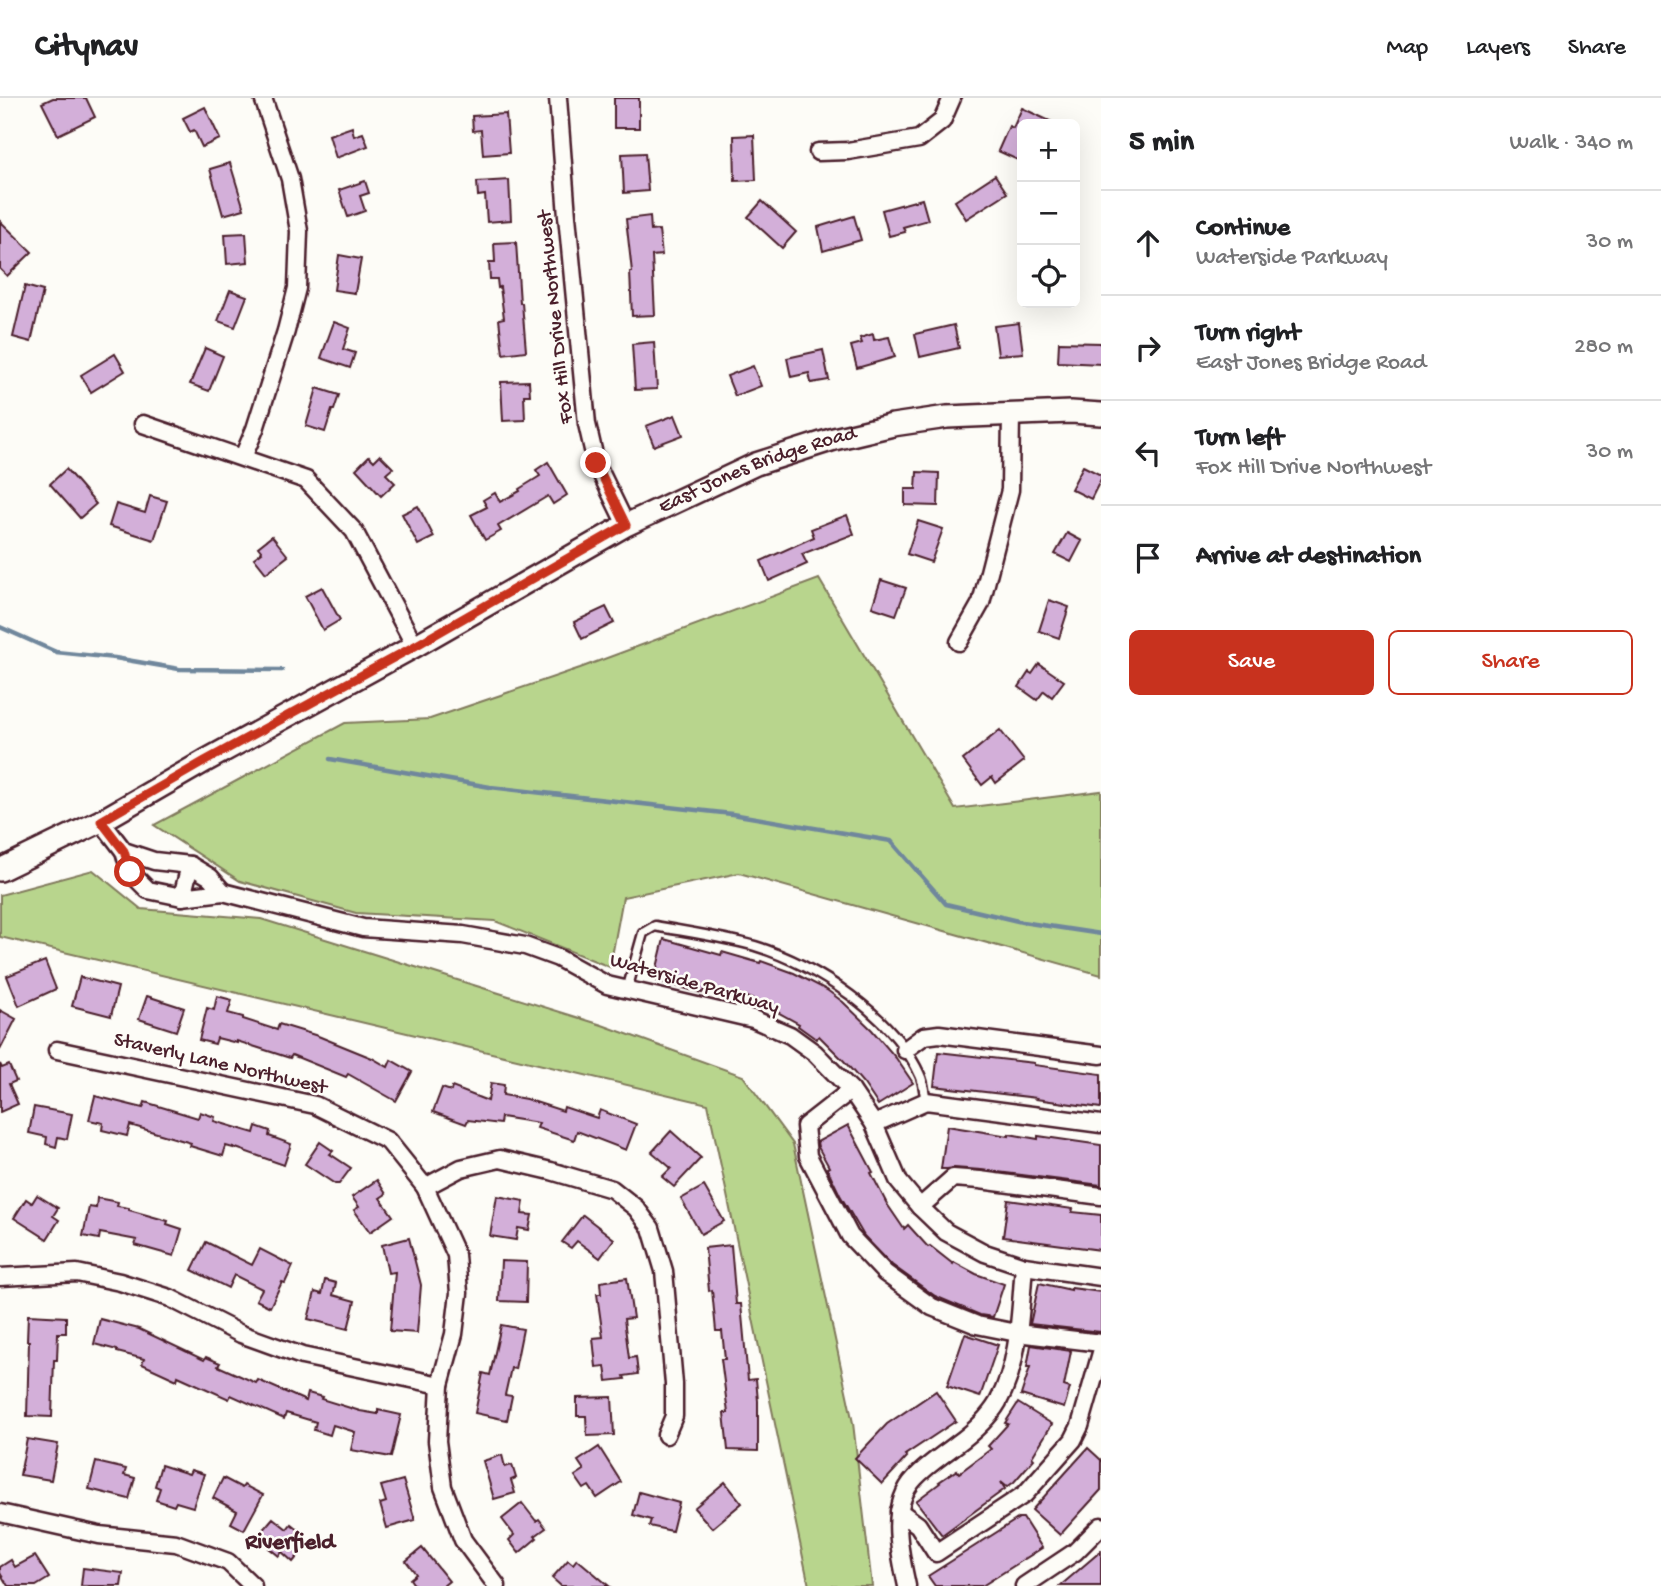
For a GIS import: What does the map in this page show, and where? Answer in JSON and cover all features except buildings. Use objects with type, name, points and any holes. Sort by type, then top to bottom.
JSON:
[{"type":"street","points":[[243,457],[255,429],[297,288],[297,218],[290,179],[263,98]]},
{"type":"street","name":"Fox Hill Drive Northwest","points":[[558,98],[587,424],[596,463],[626,525]]},
{"type":"street","points":[[818,152],[848,151],[919,139],[942,121],[952,98]]},
{"type":"street","name":"East Jones Bridge Road","points":[[0,870],[101,821],[626,525],[756,464],[834,439],[893,425],[947,417],[1071,412],[1101,414]]},
{"type":"street","points":[[959,642],[981,603],[1010,490],[1012,414]]},
{"type":"street","points":[[143,424],[306,480],[354,531],[415,646]]},
{"type":"street","name":"Waterside Parkway","points":[[101,821],[124,851],[130,872],[148,890],[182,897],[223,892],[363,928],[463,936],[525,946],[558,958],[607,985],[753,1019],[790,1035],[815,1053],[850,1090],[874,1124],[900,1182],[920,1208],[946,1232],[985,1253],[1024,1266],[1101,1277]]},
{"type":"street","points":[[124,851],[154,861],[190,865],[182,897]]},
{"type":"street","name":"Waterside Parkway","points":[[190,865],[210,877],[223,892]]},
{"type":"street","points":[[905,1050],[924,1036],[939,1034],[1101,1055]]},
{"type":"street","name":"Staverly Lane Northwest","points":[[57,1050],[315,1105],[388,1141],[425,1187],[456,1255],[459,1293],[454,1334],[440,1385],[437,1441],[443,1487],[463,1539],[497,1586]]},
{"type":"street","points":[[850,1090],[805,1126],[808,1156],[850,1236],[886,1273],[932,1307],[977,1325],[1017,1333],[1101,1343]]},
{"type":"street","points":[[874,1124],[926,1101],[1101,1124]]},
{"type":"street","points":[[425,1187],[461,1168],[500,1159],[612,1189],[636,1208],[651,1228],[664,1271],[674,1395],[674,1416],[666,1435]]},
{"type":"street","points":[[920,1208],[953,1178],[1101,1196]]},
{"type":"street","points":[[907,1586],[900,1555],[899,1511],[902,1498],[913,1479],[975,1431],[997,1405],[1009,1377],[1024,1266]]},
{"type":"street","points":[[0,1277],[77,1273],[120,1282],[170,1298],[241,1334],[302,1356],[440,1385]]},
{"type":"street","points":[[899,1511],[918,1525],[936,1553],[1025,1494],[1073,1440],[1080,1426],[1101,1353]]},
{"type":"street","points":[[0,1513],[99,1535],[176,1542],[228,1562],[253,1586]]},
{"type":"street","points":[[1024,1586],[1075,1552],[1101,1526]]},
{"type":"lane","points":[[628,990],[643,933],[655,926],[754,946],[796,962],[845,990],[884,1024],[922,1077],[926,1101]]},
{"type":"green space","points":[[819,579],[955,809],[1101,791],[1101,975],[739,873],[623,897],[610,967],[495,921],[356,913],[240,881],[154,825],[345,723],[430,719],[580,668]]},
{"type":"green space","points":[[93,870],[141,909],[261,919],[602,1025],[743,1076],[793,1144],[853,1423],[872,1586],[809,1586],[708,1104],[0,937],[0,895]]},
{"type":"waterway","points":[[0,627],[56,652],[115,658],[179,669],[282,670]]},
{"type":"waterway","points":[[330,759],[490,787],[732,814],[891,841],[946,904],[1022,922],[1101,934]]},
{"type":"district","name":"Riverfield","points":[[290,1543]]},
{"type":"route","points":[[130,872],[124,851],[101,821],[626,525],[596,463]]}]
